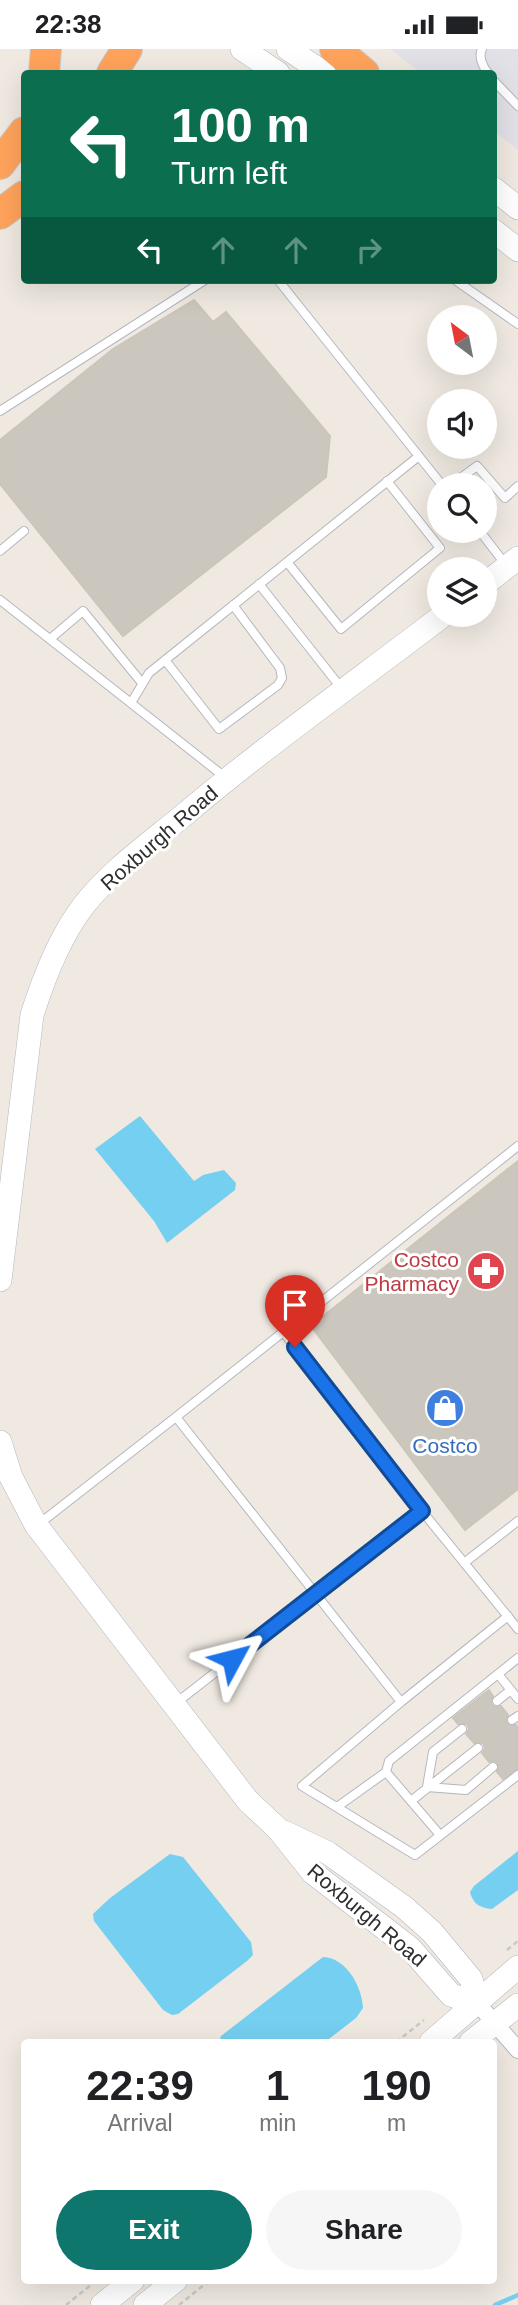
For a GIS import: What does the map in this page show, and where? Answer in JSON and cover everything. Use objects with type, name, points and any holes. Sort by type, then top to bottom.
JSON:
[{"type":"highway","points":[[44,70],[46,49]]},
{"type":"highway","points":[[114,70],[127,49]]},
{"type":"highway","points":[[335,49],[360,70]]},
{"type":"highway","points":[[0,164],[21,136]]},
{"type":"highway","points":[[0,214],[21,197]]},
{"type":"street","points":[[242,49],[274,70]]},
{"type":"street","points":[[288,49],[320,70]]},
{"type":"street","points":[[497,191],[518,208]]},
{"type":"street","points":[[497,233],[518,250]]},
{"type":"street","points":[[497,575],[513,562]]},
{"type":"street","name":"Roxburgh Road","points":[[0,1280],[32,1015],[41,986],[83,906],[111,875],[227,778],[428,627]]},
{"type":"street","name":"Roxburgh Road","points":[[0,1442],[11,1477],[36,1525],[248,1801],[278,1829],[328,1853],[404,1907],[432,1932],[471,1979],[478,2004]]},
{"type":"street","points":[[435,2039],[478,2004],[512,1959]]},
{"type":"street","points":[[478,2004],[518,2050]]},
{"type":"street","points":[[475,2039],[518,2005]]},
{"type":"street","points":[[102,2305],[128,2284]]},
{"type":"street","points":[[145,2305],[171,2284]]},
{"type":"lane","points":[[482,49],[480,53],[486,70]]},
{"type":"lane","points":[[497,84],[518,106]]},
{"type":"lane","points":[[0,411],[199,284]]},
{"type":"lane","points":[[281,284],[432,473]]},
{"type":"lane","points":[[462,284],[518,324]]},
{"type":"lane","points":[[131,703],[149,673],[419,456]]},
{"type":"lane","points":[[467,473],[477,466],[483,473]]},
{"type":"lane","points":[[287,562],[341,629],[440,548],[387,481]]},
{"type":"lane","points":[[497,489],[505,498],[518,486]]},
{"type":"lane","points":[[0,551],[24,531]]},
{"type":"lane","points":[[492,543],[513,562]]},
{"type":"lane","points":[[259,584],[344,691]]},
{"type":"lane","points":[[0,600],[227,778]]},
{"type":"lane","points":[[166,660],[219,729],[278,685],[282,678],[280,668],[233,605]]},
{"type":"lane","points":[[50,639],[83,611],[142,683]]},
{"type":"lane","points":[[36,1525],[518,1146]]},
{"type":"lane","points":[[284,1332],[422,1511],[518,1629]]},
{"type":"lane","points":[[176,1417],[401,1702]]},
{"type":"lane","points":[[173,1705],[422,1511]]},
{"type":"lane","points":[[464,1563],[518,1521]]},
{"type":"lane","points":[[508,1616],[302,1786],[415,1855],[518,1775]]},
{"type":"lane","points":[[337,1807],[386,1772],[388,1761],[518,1658]]},
{"type":"lane","points":[[498,1674],[518,1699]]},
{"type":"lane","points":[[497,1701],[511,1690]]},
{"type":"lane","points":[[428,1787],[433,1752],[462,1729]]},
{"type":"lane","points":[[411,1801],[478,1748]]},
{"type":"lane","points":[[428,1787],[466,1790],[494,1767]]},
{"type":"lane","points":[[386,1772],[440,1835]]},
{"type":"path","points":[[512,1959],[518,1941]]},
{"type":"path","points":[[400,2039],[424,2020]]},
{"type":"path","points":[[66,2305],[92,2284]]},
{"type":"path","points":[[178,2305],[204,2284]]},
{"type":"shaded area","points":[[390,49],[518,49],[518,150],[497,133],[497,70],[417,70]]},
{"type":"water","points":[[140,1116],[194,1181],[203,1175],[224,1170],[236,1183],[235,1190],[167,1243],[154,1221],[95,1149]]},
{"type":"water","points":[[518,1851],[518,1890],[492,1909],[478,1905],[470,1892],[474,1886]]},
{"type":"water","points":[[170,1854],[183,1857],[251,1942],[253,1955],[178,2014],[172,2015],[163,2010],[94,1921],[93,1914],[110,1898]]},
{"type":"water","points":[[323,1957],[339,1962],[346,1968],[360,1991],[363,2008],[356,2018],[329,2039],[220,2039]]},
{"type":"building","points":[[194,300],[213,322],[226,312],[330,436],[326,477],[123,636],[0,484],[0,440],[113,349]]},
{"type":"building","name":"Costco","points":[[518,1161],[518,1489],[465,1530],[311,1326]]},
{"type":"building","points":[[489,1690],[493,1696],[491,1704],[495,1707],[501,1706],[508,1715],[507,1724],[516,1725],[518,1728],[518,1769],[503,1779],[497,1772],[498,1763],[489,1762],[482,1753],[485,1748],[483,1743],[474,1743],[466,1734],[469,1729],[467,1724],[458,1724],[453,1718]]},
{"type":"waterway","points":[[495,2305],[518,2295]]},
{"type":"place","name":"Costco Pharmacy","points":[[486,1271]]},
{"type":"place","name":"Costco","points":[[445,1408]]},
{"type":"route","points":[[232,1659],[422,1511],[295,1347]]}]
